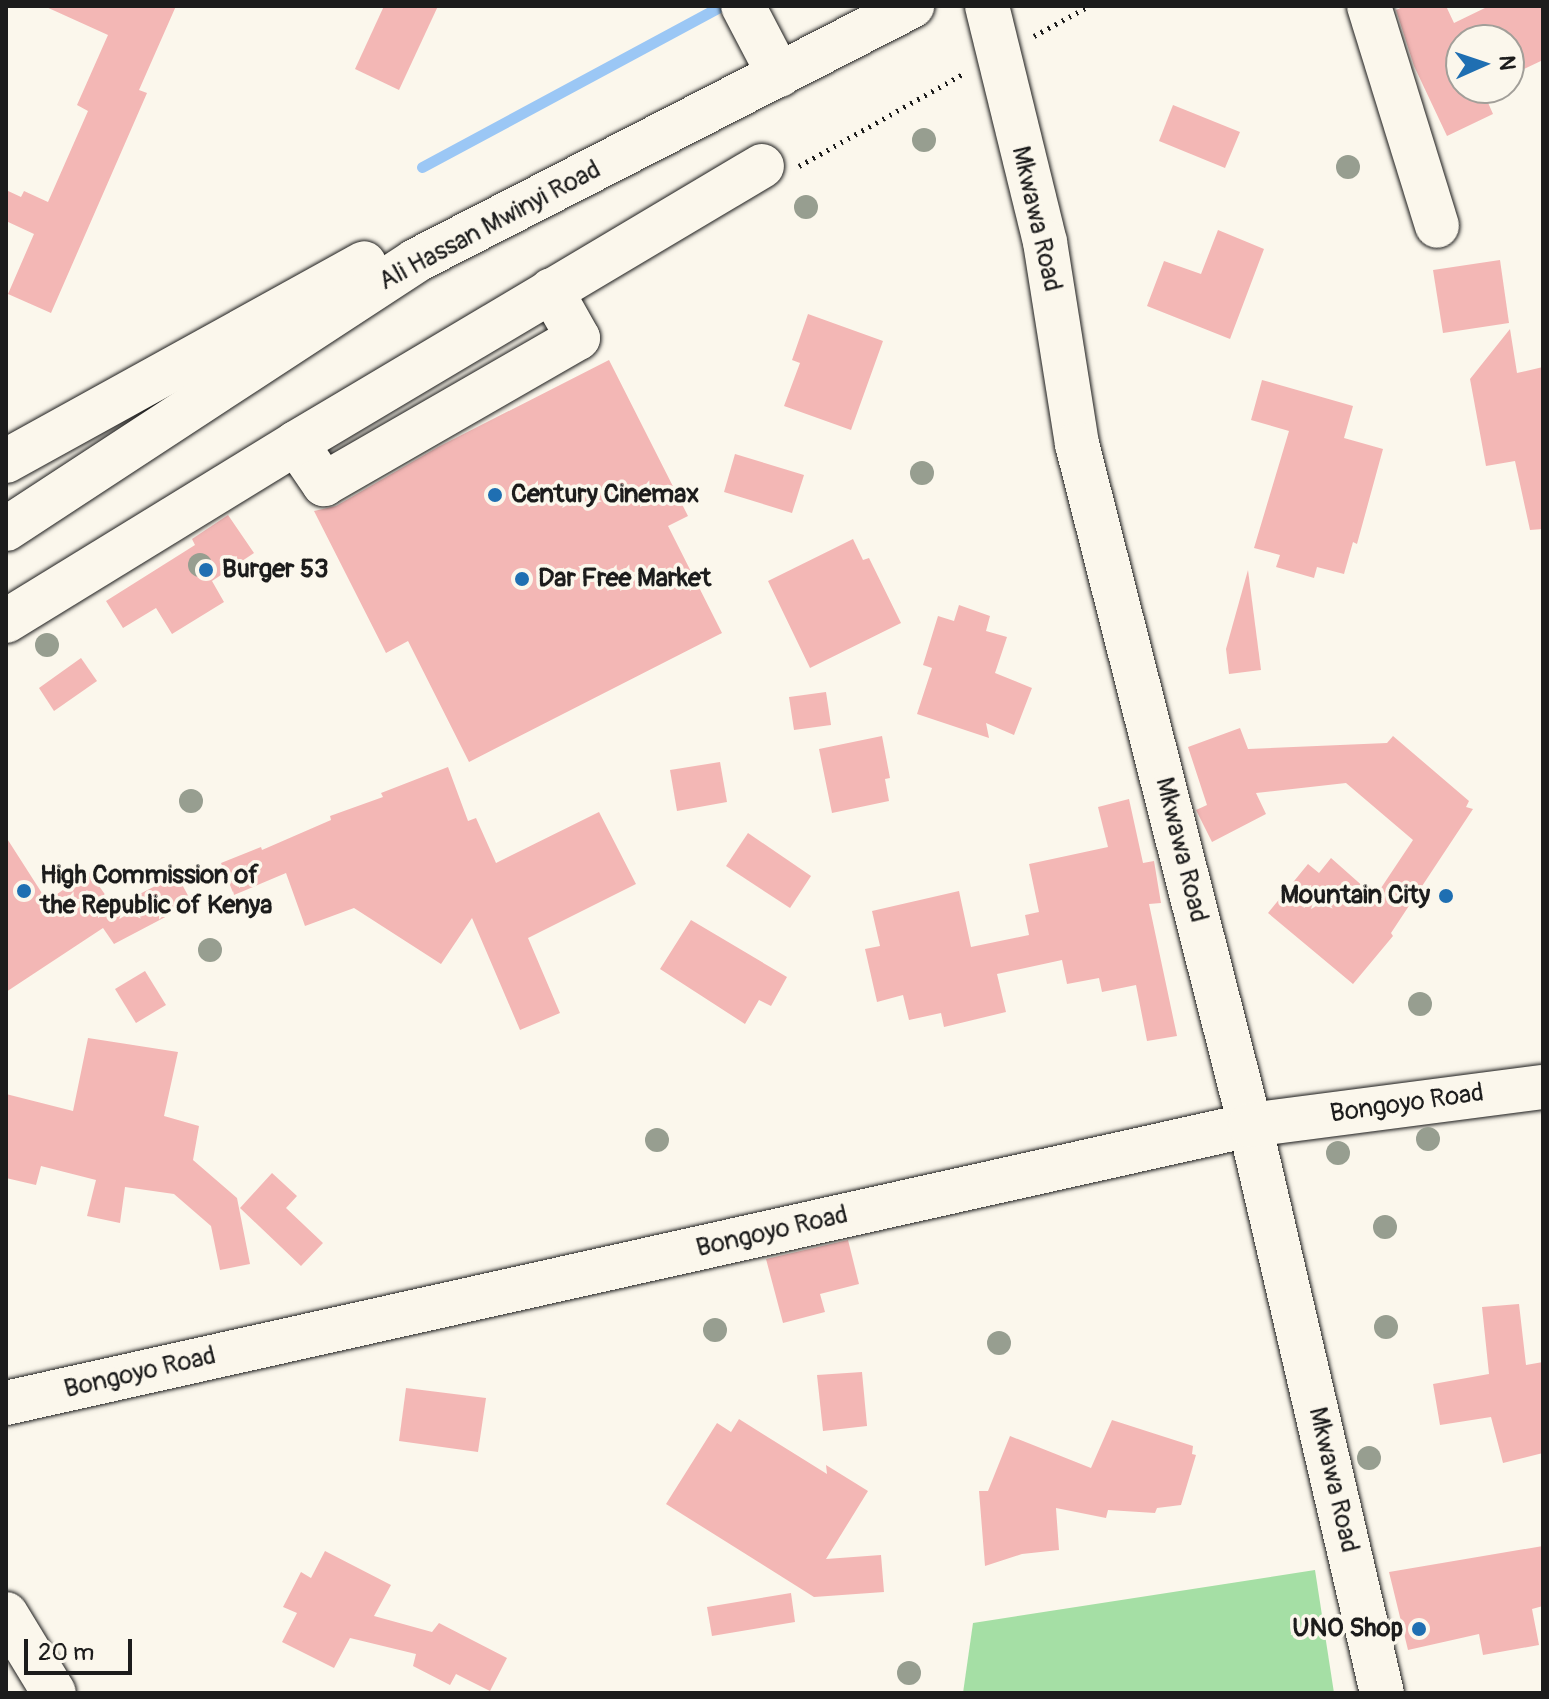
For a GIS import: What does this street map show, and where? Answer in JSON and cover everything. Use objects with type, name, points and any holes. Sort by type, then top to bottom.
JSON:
[{"type":"main road","points":[[743,6],[774,66]]},
{"type":"main road","name":"Ali Hassan Mwinyi Road","points":[[6,529],[415,261],[774,66],[871,6]]},
{"type":"main road","name":"Ali Hassan Mwinyi Road","points":[[6,461],[413,236],[774,66],[912,6]]},
{"type":"main road","name":"Mkwawa Road","points":[[987,6],[1045,242],[1077,444],[1250,1125],[1382,1693]]},
{"type":"main road","points":[[1369,6],[1437,226]]},
{"type":"main road","points":[[6,621],[296,443],[762,166]]},
{"type":"main road","name":"Bongoyo Road","points":[[6,1403],[1250,1125],[1543,1087]]},
{"type":"main road","points":[[6,1614],[54,1693]]},
{"type":"green space","points":[[1315,1570],[1334,1693],[963,1693],[973,1623]]},
{"type":"building","points":[[44,6],[176,6],[139,90],[147,93],[51,313],[8,294],[34,234],[6,221],[6,190],[21,197],[24,191],[48,202],[88,111],[77,105],[108,35]]},
{"type":"building","points":[[384,6],[438,6],[399,90],[355,69]]},
{"type":"building","points":[[1405,6],[1446,6],[1454,23],[1489,6],[1543,6],[1543,60],[1525,68],[1525,24],[1445,24],[1445,104],[1489,104],[1493,114],[1447,136],[1414,66],[1396,10]]},
{"type":"building","points":[[1173,105],[1240,132],[1225,168],[1159,141]]},
{"type":"building","points":[[1218,230],[1264,249],[1230,339],[1147,306],[1164,261],[1201,274]]},
{"type":"building","points":[[1500,260],[1509,323],[1443,333],[1433,270]]},
{"type":"building","points":[[808,314],[883,341],[851,430],[784,406],[800,363],[792,360]]},
{"type":"building","points":[[1510,329],[1517,373],[1543,367],[1543,529],[1530,530],[1515,461],[1486,466],[1470,379]]},
{"type":"building","name":"Dar Free Market","points":[[609,360],[688,516],[668,526],[722,633],[469,762],[408,641],[386,653],[314,511],[336,506],[438,447]]},
{"type":"building","points":[[1262,380],[1353,406],[1344,438],[1383,449],[1357,544],[1353,542],[1344,574],[1317,567],[1314,578],[1276,567],[1280,555],[1254,548],[1289,431],[1251,420]]},
{"type":"building","points":[[735,454],[804,475],[792,513],[724,492]]},
{"type":"building","points":[[228,515],[254,553],[212,581],[224,602],[172,634],[156,608],[123,628],[106,601],[195,545],[192,539]]},
{"type":"building","points":[[853,539],[863,560],[869,558],[901,623],[810,668],[768,581]]},
{"type":"building","points":[[1248,570],[1261,670],[1229,674],[1226,649]]},
{"type":"building","points":[[959,605],[990,616],[986,631],[1007,637],[995,673],[1032,688],[1014,735],[986,723],[989,738],[917,714],[932,668],[923,665],[938,616],[954,621]]},
{"type":"building","points":[[81,658],[97,681],[54,711],[39,688]]},
{"type":"building","points":[[826,692],[831,725],[794,730],[789,697]]},
{"type":"building","points":[[1240,728],[1248,749],[1387,743],[1393,736],[1469,801],[1466,807],[1473,809],[1391,933],[1393,936],[1353,984],[1268,913],[1308,864],[1319,873],[1331,858],[1375,897],[1413,840],[1346,783],[1256,793],[1266,814],[1212,842],[1196,810],[1207,805],[1188,747]]},
{"type":"building","points":[[882,736],[890,778],[885,779],[889,801],[832,813],[819,749]]},
{"type":"building","points":[[720,762],[727,802],[677,811],[670,770]]},
{"type":"building","points":[[448,767],[468,821],[476,818],[496,863],[599,812],[636,884],[528,938],[560,1013],[520,1030],[472,918],[441,964],[354,908],[305,926],[286,873],[234,895],[221,863],[261,847],[262,850],[331,820],[330,816],[383,797],[381,793]]},
{"type":"building","points":[[1129,799],[1143,863],[1154,861],[1161,903],[1149,904],[1177,1036],[1147,1041],[1136,985],[1102,992],[1099,978],[1067,984],[1062,960],[997,974],[1006,1012],[944,1027],[941,1013],[909,1020],[903,995],[877,1002],[865,949],[880,946],[872,911],[959,891],[971,947],[1029,935],[1025,915],[1039,912],[1029,864],[1108,847],[1098,807]]},
{"type":"building","points":[[748,833],[811,876],[790,908],[726,866]]},
{"type":"building","points":[[6,837],[47,901],[89,872],[114,907],[177,875],[192,903],[114,944],[103,928],[6,992]]},
{"type":"building","points":[[691,920],[787,977],[771,1006],[759,1000],[745,1024],[660,969]]},
{"type":"building","points":[[145,971],[166,1005],[136,1023],[115,989]]},
{"type":"building","points":[[88,1038],[178,1052],[164,1116],[199,1126],[193,1160],[237,1198],[250,1264],[220,1270],[211,1226],[174,1194],[125,1187],[120,1223],[87,1216],[96,1180],[41,1166],[36,1185],[6,1178],[6,1094],[73,1111]]},
{"type":"building","points":[[272,1173],[297,1196],[286,1208],[323,1243],[301,1266],[240,1208]]},
{"type":"building","points":[[848,1240],[859,1284],[820,1294],[825,1312],[783,1323],[766,1259]]},
{"type":"building","points":[[1519,1304],[1526,1365],[1543,1362],[1543,1453],[1503,1463],[1491,1417],[1440,1425],[1433,1384],[1489,1374],[1482,1307]]},
{"type":"building","points":[[862,1372],[867,1426],[823,1431],[817,1375]]},
{"type":"building","points":[[406,1388],[486,1398],[478,1452],[399,1441]]},
{"type":"building","points":[[739,1419],[827,1474],[826,1465],[868,1491],[826,1559],[881,1555],[884,1592],[814,1597],[666,1504],[717,1423],[731,1432]]},
{"type":"building","points":[[1112,1420],[1193,1446],[1192,1454],[1196,1455],[1181,1505],[1157,1508],[1155,1513],[1108,1510],[1106,1518],[1056,1508],[1059,1550],[1022,1554],[985,1566],[979,1491],[988,1491],[1010,1436],[1091,1468]]},
{"type":"building","points":[[1543,1546],[1543,1606],[1532,1609],[1539,1645],[1483,1655],[1479,1634],[1408,1650],[1389,1572]]},
{"type":"building","points":[[325,1551],[391,1585],[374,1616],[432,1632],[439,1623],[507,1658],[490,1691],[456,1674],[450,1685],[413,1666],[416,1654],[350,1638],[334,1668],[282,1642],[297,1613],[283,1607],[301,1572],[311,1578]]},
{"type":"building","points":[[791,1593],[795,1622],[712,1636],[707,1607]]},
{"type":"waterway","points":[[422,167],[721,6]]},
{"type":"place","name":"Century Cinemax","points":[[495,495]]},
{"type":"place","name":"Burger 53","points":[[206,570]]},
{"type":"place","name":"Dar Free Market","points":[[522,579]]},
{"type":"place","name":"High Commission of the Republic of Kenya","points":[[24,891]]},
{"type":"place","name":"Mountain City","points":[[1446,896]]},
{"type":"place","name":"UNO Shop","points":[[1419,1629]]}]
